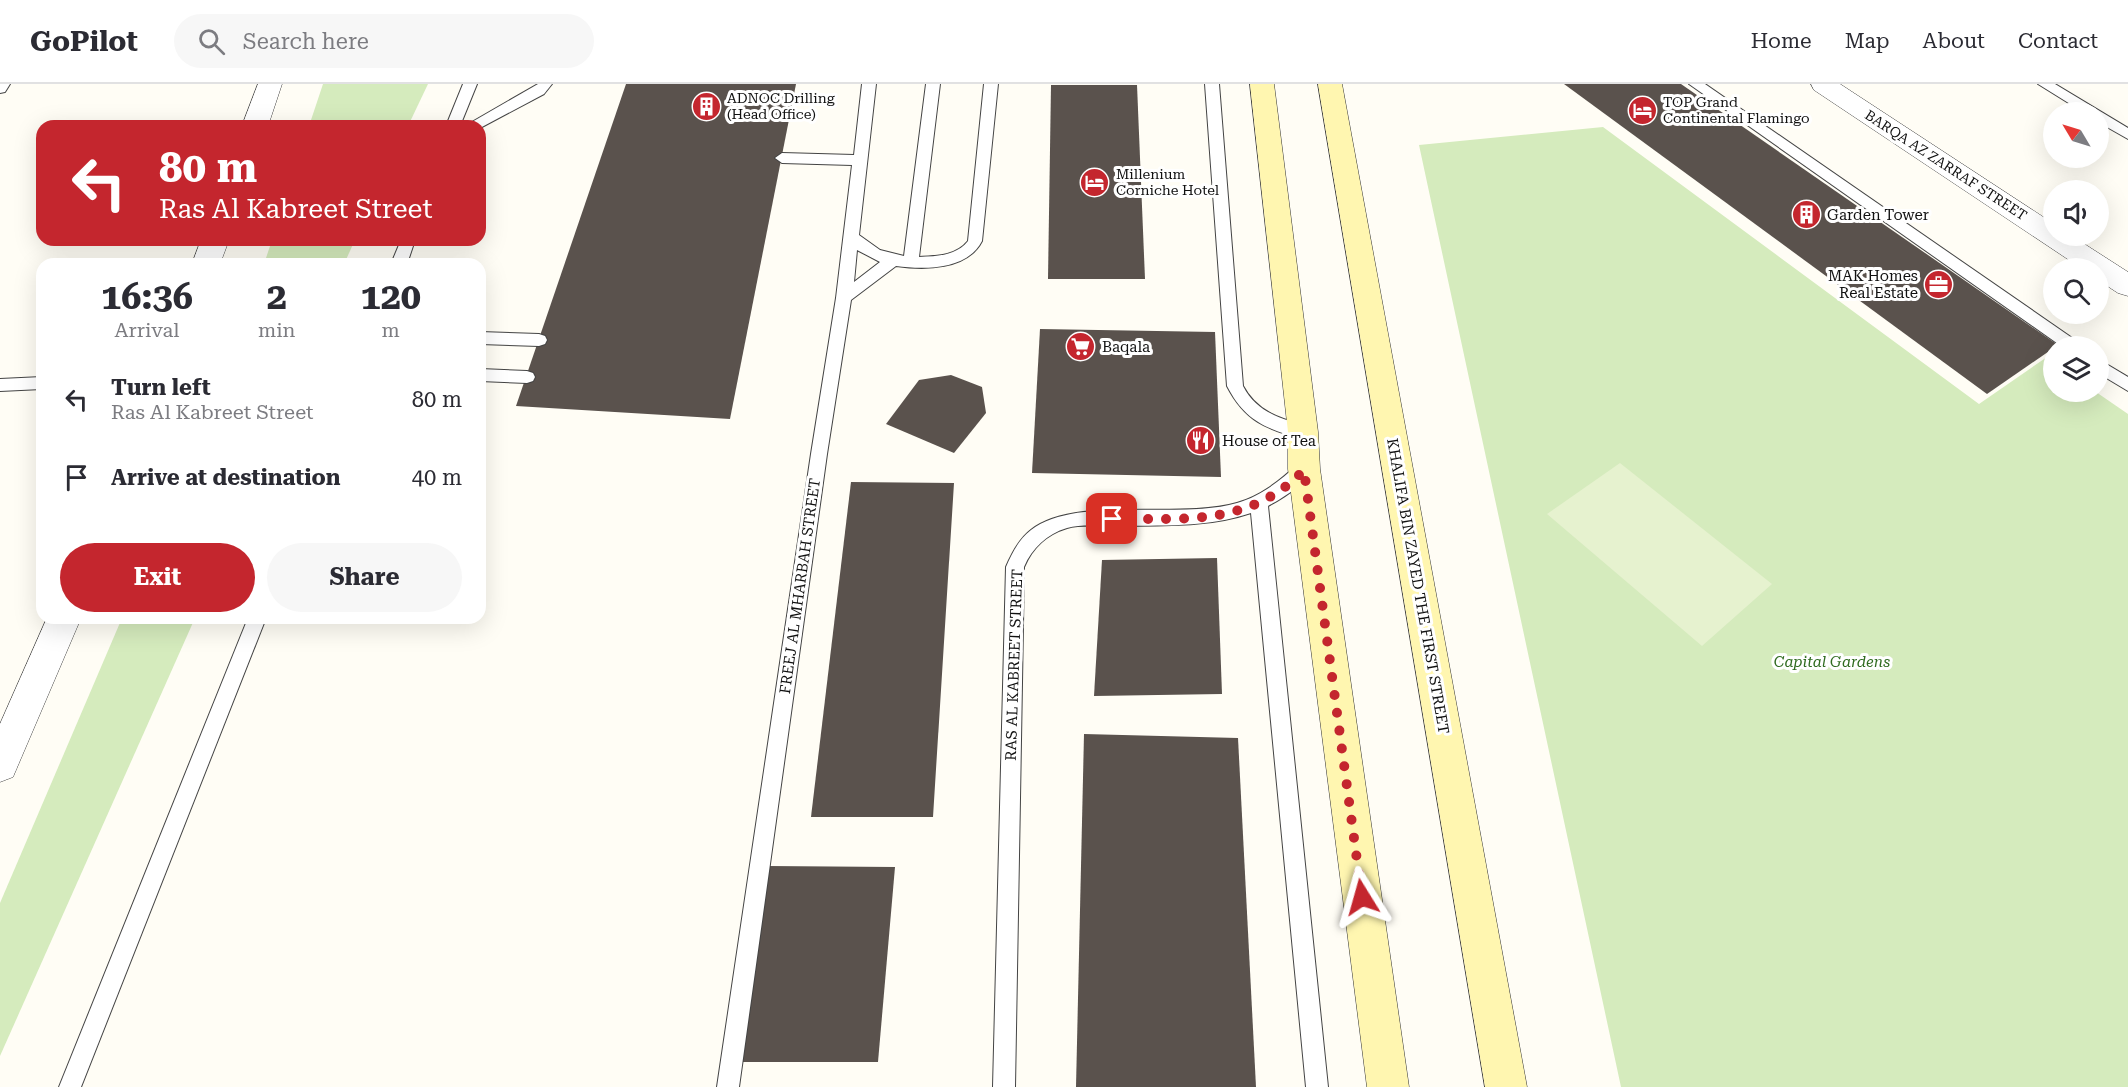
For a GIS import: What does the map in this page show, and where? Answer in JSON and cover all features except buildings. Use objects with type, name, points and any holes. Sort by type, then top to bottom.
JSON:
[{"type":"main road","points":[[1262,84],[1303,432],[1304,470],[1388,1087]]},
{"type":"main road","name":"KHALIFA BIN ZAYED THE FIRST STREET","points":[[1330,84],[1506,1087]]},
{"type":"street","points":[[257,120],[270,84]]},
{"type":"street","name":"BARQA AZ ZARRAF STREET","points":[[1823,84],[2128,286]]},
{"type":"street","points":[[0,765],[61,624]]},
{"type":"lane","points":[[0,89],[3,84]]},
{"type":"lane","points":[[455,120],[470,84]]},
{"type":"lane","points":[[483,120],[539,91],[545,84]]},
{"type":"lane","name":"FREEJ AL MHARBAH STREET","points":[[728,1087],[819,454],[844,298],[869,84]]},
{"type":"lane","points":[[911,262],[933,84]]},
{"type":"lane","points":[[851,237],[865,248],[891,262],[929,262],[959,257],[972,247],[975,241],[991,84]]},
{"type":"lane","points":[[1212,84],[1235,386],[1241,399],[1264,420],[1303,432]]},
{"type":"lane","points":[[1696,84],[2058,336]]},
{"type":"lane","points":[[2045,84],[2075,102]]},
{"type":"lane","points":[[2109,123],[2128,134]]},
{"type":"lane","points":[[782,158],[860,160]]},
{"type":"lane","points":[[844,298],[891,262]]},
{"type":"lane","points":[[486,338],[539,340]]},
{"type":"lane","points":[[2109,373],[2128,386]]},
{"type":"lane","points":[[486,375],[527,377]]},
{"type":"lane","points":[[0,385],[36,383]]},
{"type":"lane","name":"RAS AL KABREET STREET","points":[[1004,1087],[1015,567],[1022,550],[1042,530],[1070,520],[1198,519],[1240,511],[1277,494],[1304,470]]},
{"type":"lane","points":[[1259,503],[1317,1087]]},
{"type":"lane","points":[[70,1087],[255,624]]},
{"type":"green space","points":[[323,84],[428,84],[411,120],[311,120]]},
{"type":"green space","name":"Capital Gardens","points":[[1603,127],[1979,404],[2043,360],[2043,402],[2109,401],[2128,414],[2128,1087],[1621,1087],[1419,145]]},
{"type":"green space","points":[[270,246],[352,246],[347,258],[266,258]]},
{"type":"green space","points":[[1620,463],[1772,584],[1702,646],[1547,514]]},
{"type":"green space","points":[[119,624],[192,624],[0,1056],[0,903]]},
{"type":"place","name":"ADNOC Drilling (Head Office)","points":[[706,106]]},
{"type":"place","name":"TOP Grand Continental Flamingo","points":[[1642,110]]},
{"type":"place","name":"Millenium Corniche Hotel","points":[[1095,182]]},
{"type":"place","name":"Garden Tower","points":[[1806,215]]},
{"type":"place","name":"MAK Homes Real Estate","points":[[1939,285]]},
{"type":"place","name":"Baqala","points":[[1081,347]]},
{"type":"place","name":"House of Tea","points":[[1201,441]]},
{"type":"route","points":[[1112,519],[1198,519],[1240,511],[1277,494],[1304,470],[1362,897]]}]
